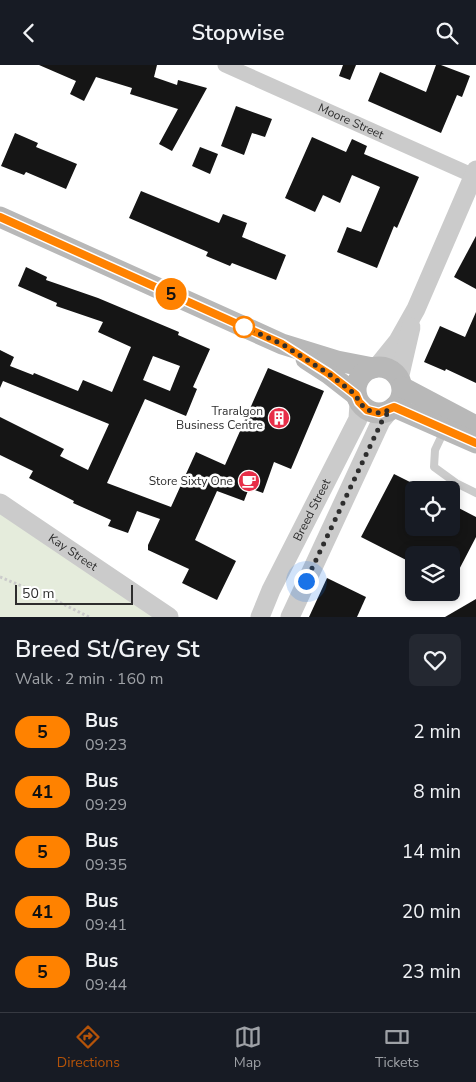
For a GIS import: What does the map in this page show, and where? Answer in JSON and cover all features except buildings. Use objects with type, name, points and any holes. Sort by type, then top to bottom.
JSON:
[{"type":"main road","points":[[0,217],[282,344],[338,361],[386,368],[394,372],[400,383],[402,394],[399,402],[392,409],[379,413],[367,410],[358,399],[329,374],[282,344]]},
{"type":"main road","points":[[358,399],[356,389],[361,375],[375,367]]},
{"type":"main road","points":[[400,383],[476,426]]},
{"type":"main road","points":[[392,409],[476,443]]},
{"type":"street","name":"Moore Street","points":[[225,65],[475,174]]},
{"type":"street","points":[[375,367],[398,341],[416,309],[475,174]]},
{"type":"street","points":[[400,383],[416,309]]},
{"type":"street","name":"Breed Street","points":[[260,617],[271,591],[358,419],[358,399]]},
{"type":"street","name":"Breed Street","points":[[290,617],[382,421],[392,409]]},
{"type":"street","name":"Kay Street","points":[[0,503],[169,617]]},
{"type":"lane","points":[[445,431],[435,451],[434,467],[456,483],[476,493]]},
{"type":"path","points":[[0,577],[53,599],[89,617]]},
{"type":"green space","points":[[0,502],[172,617],[0,617]]},
{"type":"bus line","name":"5","points":[[0,217],[282,344],[329,374],[356,395],[359,402],[367,410],[379,413],[394,407],[476,443]]},
{"type":"place","name":"Traralgon Business Centre","points":[[279,418]]},
{"type":"place","name":"Store Sixty One","points":[[249,481]]},
{"type":"route","points":[[244,327],[282,344],[329,374],[356,395],[359,402],[367,410],[379,413],[390,410],[382,421],[306,581]]}]
